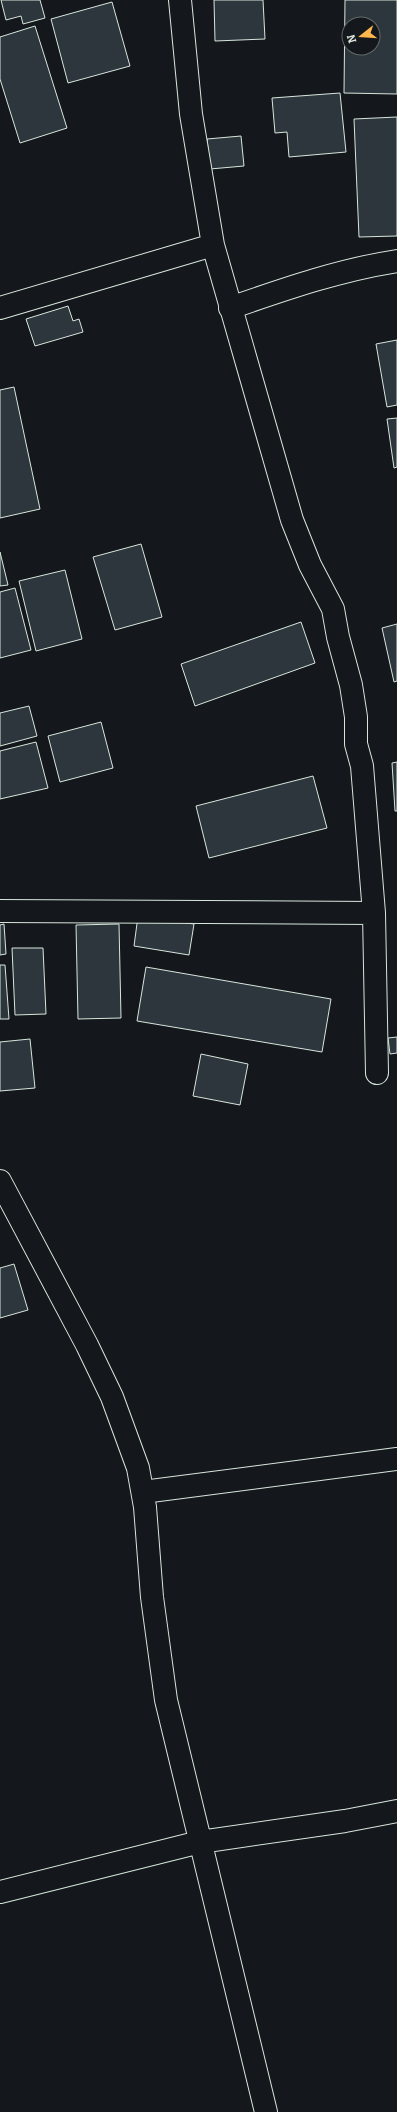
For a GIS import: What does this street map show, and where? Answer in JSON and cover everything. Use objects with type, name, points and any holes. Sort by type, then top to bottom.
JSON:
[{"type":"street","points":[[180,0],[191,114],[213,245],[292,520],[314,572],[332,609],[351,685],[356,717],[356,744],[362,766],[374,913],[377,1073]]},
{"type":"street","points":[[0,308],[213,245]]},
{"type":"street","points":[[230,308],[363,266],[397,261]]},
{"type":"street","points":[[0,911],[374,913]]},
{"type":"street","points":[[0,1180],[61,1293],[112,1397],[133,1453],[143,1492],[151,1590],[166,1700],[266,2112]]},
{"type":"street","points":[[143,1492],[397,1459]]},
{"type":"street","points":[[0,1892],[200,1842],[345,1821],[397,1811]]},
{"type":"building","points":[[1,0],[40,0],[45,18],[23,24],[21,16],[6,20]]},
{"type":"building","points":[[214,0],[263,0],[265,39],[215,41]]},
{"type":"building","points":[[345,0],[397,0],[397,94],[344,93],[344,56],[381,56],[381,16],[345,16]]},
{"type":"building","points":[[112,2],[130,66],[68,83],[51,19]]},
{"type":"building","points":[[35,26],[67,128],[20,143],[0,79],[0,37]]},
{"type":"building","points":[[340,93],[346,152],[289,157],[287,132],[275,133],[272,98]]},
{"type":"building","points":[[397,117],[397,236],[359,237],[354,119]]},
{"type":"building","points":[[241,136],[244,166],[210,169],[207,139]]},
{"type":"building","points":[[68,306],[73,321],[79,319],[83,332],[35,346],[26,319]]},
{"type":"building","points":[[397,340],[397,405],[387,407],[376,344]]},
{"type":"building","points":[[14,387],[40,509],[0,518],[0,390]]},
{"type":"building","points":[[397,418],[397,467],[394,468],[387,419]]},
{"type":"building","points":[[141,544],[162,617],[115,630],[93,557]]},
{"type":"building","points":[[0,552],[8,585],[0,586]]},
{"type":"building","points":[[65,570],[82,639],[36,651],[19,581]]},
{"type":"building","points":[[15,588],[31,650],[0,658],[0,592]]},
{"type":"building","points":[[301,622],[315,663],[195,706],[181,664]]},
{"type":"building","points":[[397,624],[397,681],[394,682],[382,628]]},
{"type":"building","points":[[29,706],[37,736],[0,746],[0,713]]},
{"type":"building","points":[[101,722],[113,768],[60,782],[48,736]]},
{"type":"building","points":[[36,742],[48,788],[0,799],[0,751]]},
{"type":"building","points":[[397,762],[397,811],[395,811],[392,763]]},
{"type":"building","points":[[313,776],[327,828],[209,858],[196,806]]},
{"type":"building","points":[[138,916],[194,924],[189,955],[134,946]]},
{"type":"building","points":[[4,924],[6,954],[0,955],[0,925]]},
{"type":"building","points":[[119,924],[121,1018],[78,1019],[76,925]]},
{"type":"building","points":[[12,948],[43,948],[46,1014],[15,1015]]},
{"type":"building","points":[[0,965],[5,965],[9,1019],[0,1019]]},
{"type":"building","points":[[146,967],[331,999],[322,1052],[137,1021]]},
{"type":"building","points":[[397,1037],[397,1053],[390,1054],[388,1038]]},
{"type":"building","points":[[30,1039],[35,1088],[0,1091],[0,1042]]},
{"type":"building","points":[[201,1054],[248,1064],[240,1105],[193,1096]]},
{"type":"building","points":[[14,1264],[28,1310],[0,1318],[0,1268]]}]
